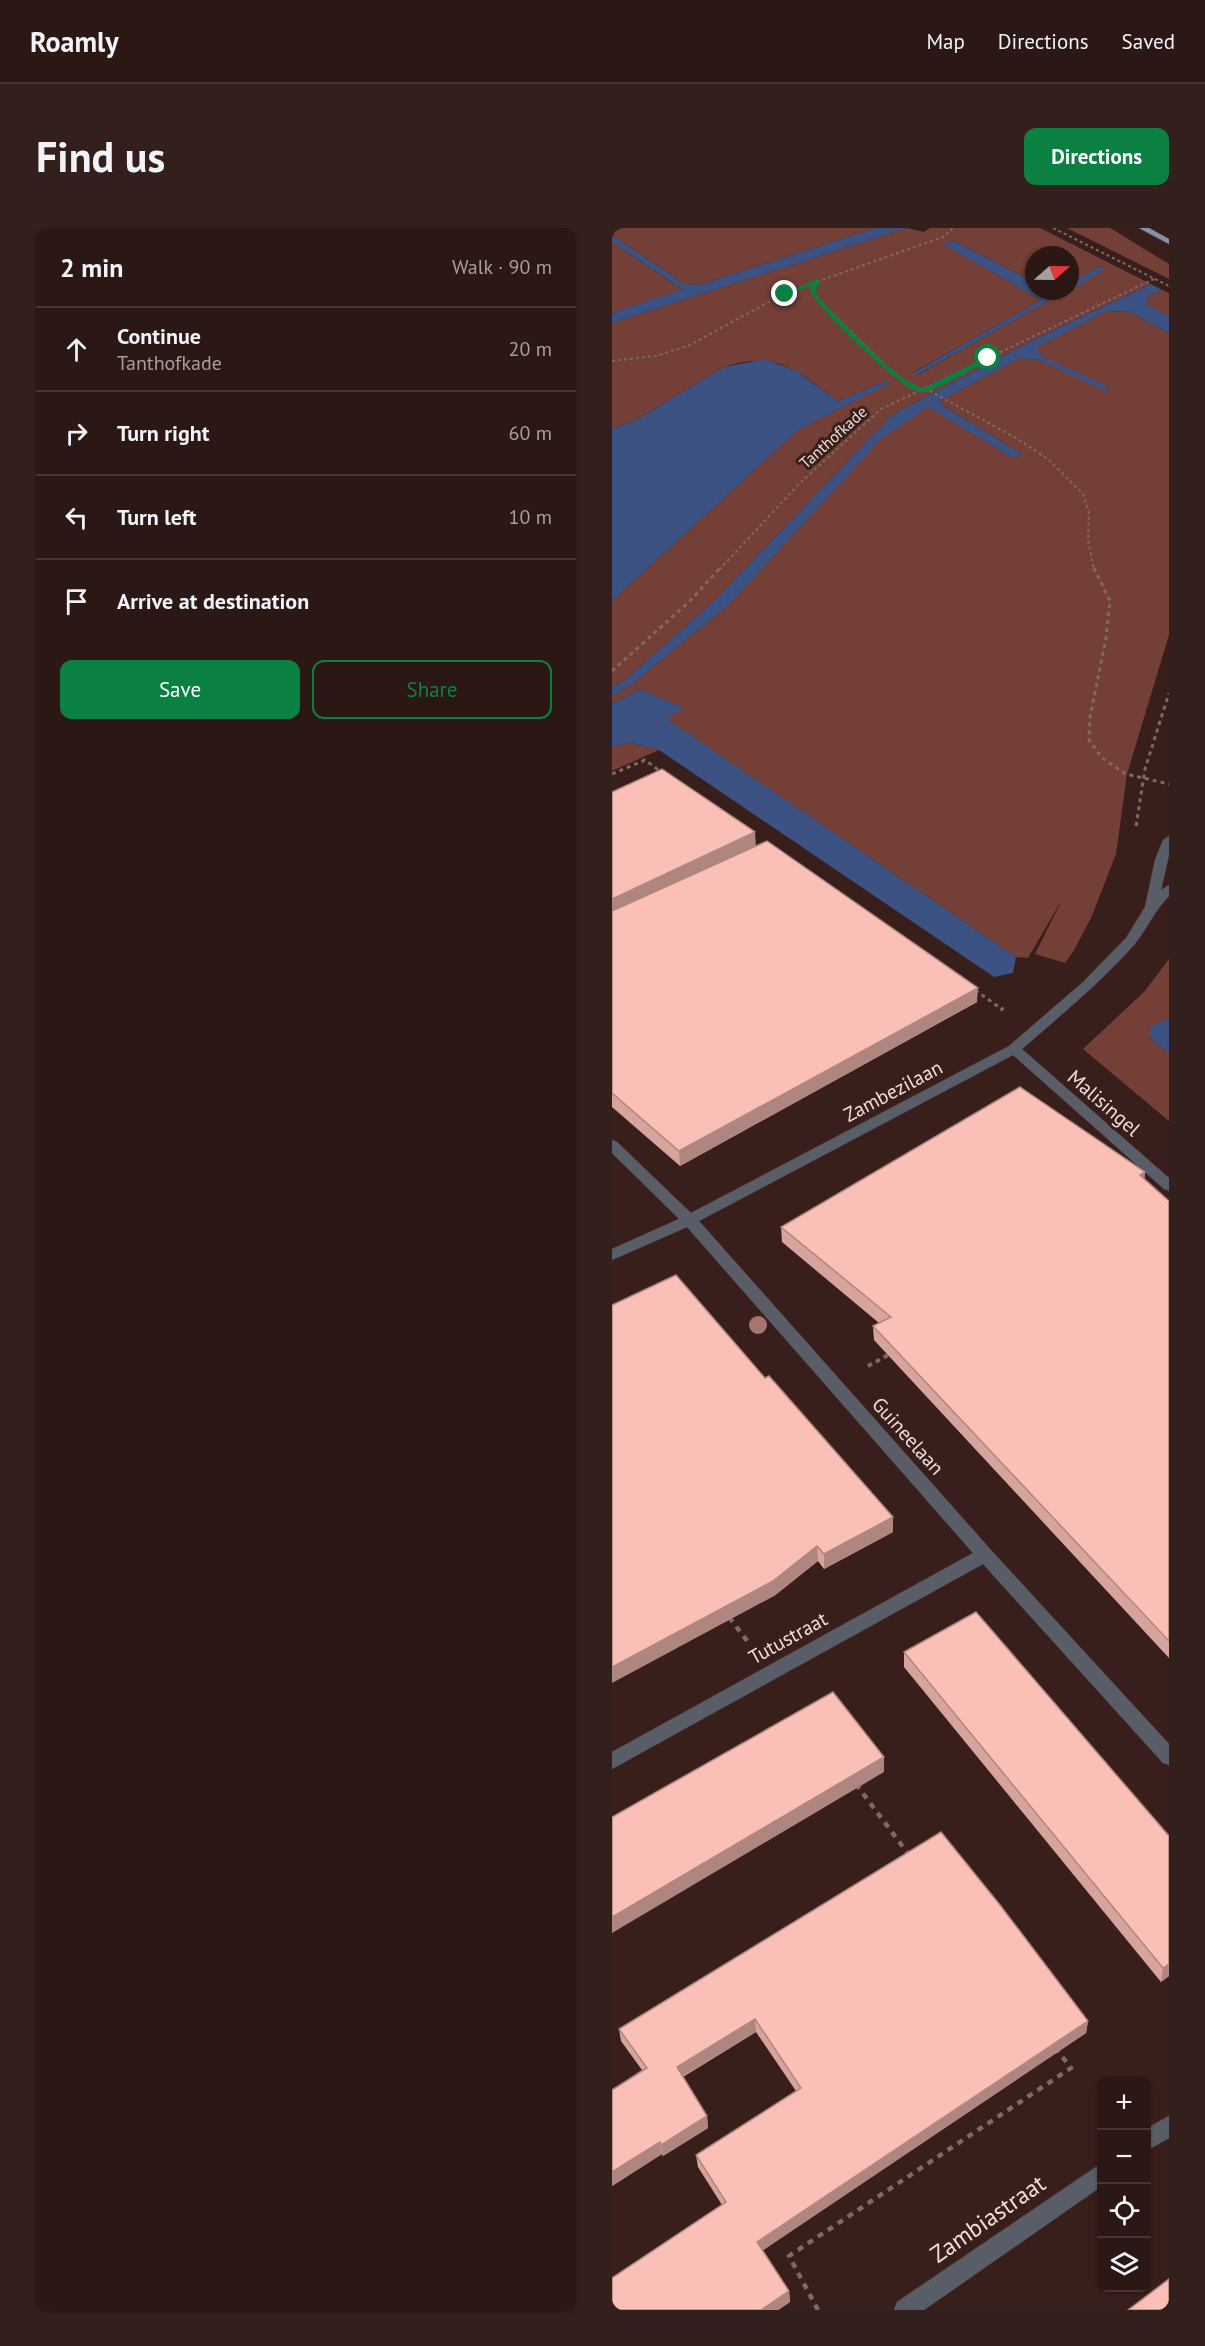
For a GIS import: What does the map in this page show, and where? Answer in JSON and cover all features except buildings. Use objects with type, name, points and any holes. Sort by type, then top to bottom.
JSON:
[{"type":"main road","points":[[1143,228],[1169,242]]},
{"type":"street","name":"Zambezilaan","points":[[1151,907],[1161,860],[1169,840]]},
{"type":"street","name":"Zambezilaan","points":[[612,1255],[689,1220],[1014,1049],[1088,985],[1124,948],[1151,907],[1169,890]]},
{"type":"street","name":"Malisingel","points":[[1014,1049],[1169,1186]]},
{"type":"street","name":"Guineelaan","points":[[612,1145],[689,1220],[985,1555],[1169,1757]]},
{"type":"street","name":"Tutustraat","points":[[612,1761],[985,1555]]},
{"type":"street","points":[[1151,2138],[1169,2126]]},
{"type":"street","name":"Zambiastraat","points":[[905,2310],[1097,2176]]},
{"type":"path","points":[[612,361],[656,356],[690,345],[785,294],[943,237],[952,228]]},
{"type":"path","points":[[1053,228],[1169,286]]},
{"type":"path","name":"Tanthofkade","points":[[612,671],[689,602],[800,483],[881,409],[1154,279]]},
{"type":"path","points":[[818,281],[813,289],[814,295],[886,366],[914,388],[930,391],[1016,438],[1048,459],[1083,494],[1089,513],[1088,540],[1095,574],[1110,601],[1106,638],[1090,717],[1089,740],[1102,758],[1126,774],[1169,784]]},
{"type":"path","points":[[1144,777],[1169,693]]},
{"type":"path","points":[[612,774],[645,760],[663,774]]},
{"type":"path","points":[[966,984],[1034,1031]]},
{"type":"path","points":[[833,1383],[895,1352]]},
{"type":"path","points":[[722,1607],[772,1672]]},
{"type":"path","points":[[848,1774],[911,1857]]},
{"type":"path","points":[[818,2310],[789,2256],[1071,2068],[1050,2041]]},
{"type":"shaded area","points":[[612,228],[876,228],[702,284],[686,285],[612,235]]},
{"type":"shaded area","points":[[907,228],[924,232],[930,228],[1040,228],[1076,246],[1025,246],[1025,277],[954,241],[944,244],[1025,291],[1025,300],[1041,300],[914,372],[918,375],[1049,300],[1079,300],[1079,248],[1151,284],[1035,339],[892,415],[714,601],[626,679],[612,687],[612,601],[798,430],[889,383],[886,381],[838,401],[786,366],[773,362],[743,362],[724,367],[638,419],[612,429],[612,323]]},
{"type":"shaded area","points":[[1067,228],[1110,228],[1169,264],[1169,279]]},
{"type":"shaded area","points":[[612,242],[683,290],[612,313]]},
{"type":"shaded area","points":[[1162,290],[1169,293],[1169,316],[1148,305],[1147,297]]},
{"type":"shaded area","points":[[1128,311],[1169,333],[1169,635],[1127,774],[1116,854],[1091,918],[1065,963],[1035,954],[1063,898],[1028,958],[1016,957],[666,719],[683,708],[640,689],[612,704],[612,696],[632,684],[730,604],[881,438],[928,406],[1013,458],[1022,454],[942,405],[940,401],[1019,358],[1039,360],[1105,390],[1110,389],[1044,357],[1035,348],[1105,312]]},
{"type":"shaded area","points":[[628,742],[659,750],[612,771],[612,748]]},
{"type":"shaded area","points":[[1169,959],[1169,1019],[1150,1038],[1169,1053],[1169,1121],[1083,1049],[1144,992]]},
{"type":"water","points":[[876,228],[907,228],[612,323],[612,313],[682,289],[612,242],[612,235],[686,285],[702,284]]},
{"type":"water","points":[[954,241],[1025,277],[1025,291],[943,244]]},
{"type":"water","points":[[1151,284],[1162,290],[1147,297],[1148,305],[1169,316],[1169,333],[1128,311],[1105,312],[1036,348],[1044,357],[1111,388],[1105,391],[1039,360],[1020,358],[940,401],[942,405],[1022,454],[1013,458],[928,407],[881,439],[730,604],[632,684],[612,696],[612,687],[626,679],[714,601],[892,415],[1035,339]]},
{"type":"water","points":[[1041,300],[1050,300],[917,375],[913,373]]},
{"type":"water","points":[[764,359],[795,370],[838,401],[886,381],[890,383],[798,430],[612,601],[612,429],[638,419],[724,367]]},
{"type":"water","points":[[640,689],[684,708],[667,719],[1016,957],[1013,973],[994,977],[659,750],[628,742],[612,748],[612,704]]},
{"type":"water","points":[[1169,1019],[1169,1053],[1150,1038],[1151,1026]]},
{"type":"waterway","points":[[1079,282],[1101,269]]},
{"type":"route","points":[[785,294],[818,281],[813,289],[814,295],[823,306],[886,366],[914,388],[925,390],[988,358]]}]
